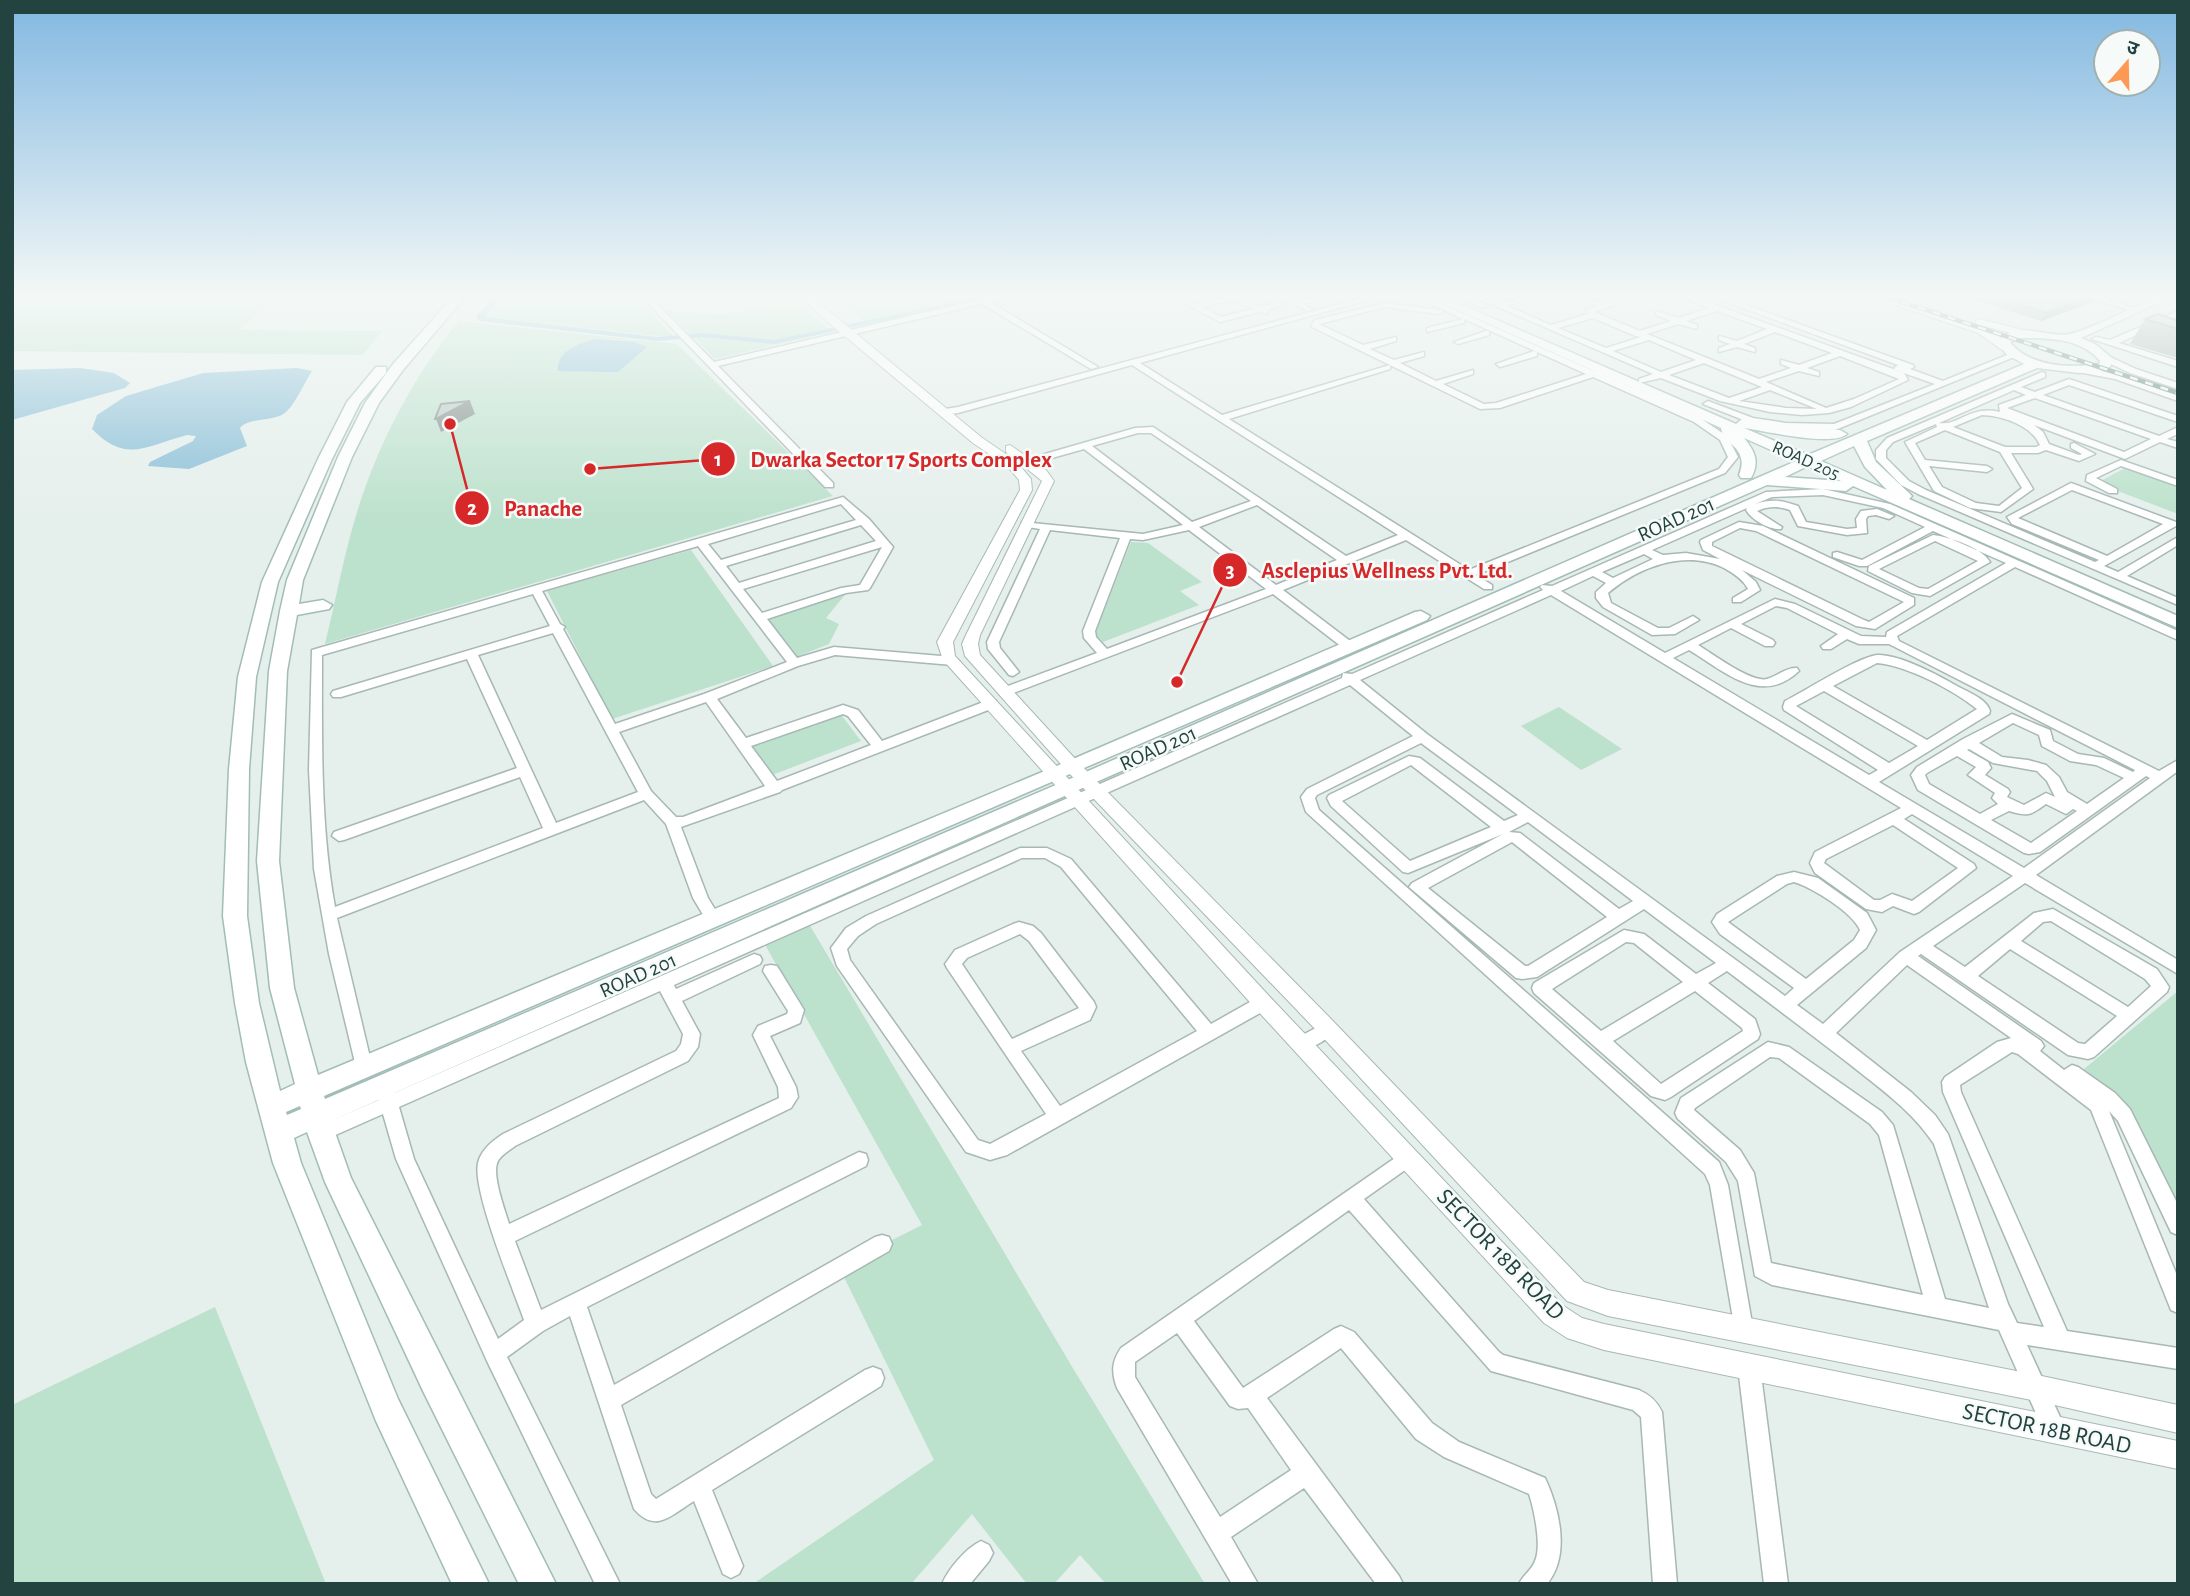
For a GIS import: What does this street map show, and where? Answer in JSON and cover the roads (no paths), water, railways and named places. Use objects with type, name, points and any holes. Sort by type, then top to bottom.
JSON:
[{"type":"main road","points":[[379,371],[354,402],[325,459],[270,582],[247,677],[239,769],[235,916],[247,1003],[270,1107],[299,1196],[387,1410],[471,1584]]},
{"type":"main road","points":[[395,371],[372,404],[319,517],[295,580],[278,671],[268,861],[282,988],[320,1125],[339,1182],[423,1357],[538,1584]]},
{"type":"main road","name":"ROAD 205","points":[[1589,371],[1718,418],[1804,456],[1886,495],[1983,549],[2178,623]]},
{"type":"main road","name":"ROAD 205","points":[[1632,371],[1651,379],[1718,418]]},
{"type":"main road","name":"ROAD 201","points":[[278,1132],[320,1125],[386,1096],[1076,783],[1350,647],[1753,478],[1998,371]]},
{"type":"main road","name":"ROAD 201","points":[[1850,436],[1923,419],[2004,371]]},
{"type":"main road","points":[[1718,418],[1796,432],[1850,436],[1869,463],[1903,496]]},
{"type":"main road","points":[[1718,418],[1743,445],[1753,478],[1819,482],[1886,495]]},
{"type":"main road","name":"ROAD 205","points":[[1804,456],[2178,615]]},
{"type":"main road","name":"ROAD 201","points":[[270,1107],[713,919],[1076,783],[1344,674],[1544,586],[1753,478]]},
{"type":"main road","points":[[289,611],[323,605]]},
{"type":"street","points":[[721,371],[829,485]]},
{"type":"street","points":[[903,371],[1020,471],[1026,485],[945,642],[946,650],[992,704],[1076,783]]},
{"type":"street","points":[[950,409],[1079,371]]},
{"type":"street","points":[[950,409],[1100,371]]},
{"type":"street","points":[[1148,371],[1488,587]]},
{"type":"street","points":[[1222,418],[1369,371]]},
{"type":"street","points":[[1405,371],[1475,405],[1491,407],[1594,374]]},
{"type":"street","points":[[1586,371],[1594,374]]},
{"type":"street","points":[[1468,574],[1704,479],[1730,464],[1733,457],[1730,447],[1713,428],[1588,371]]},
{"type":"street","points":[[1634,371],[1751,420],[1811,428],[1835,427],[1946,383],[1985,371]]},
{"type":"street","points":[[1639,371],[1651,379],[1726,401],[1783,410],[1829,410],[1905,378],[1888,371]]},
{"type":"street","points":[[1651,379],[1672,371]]},
{"type":"street","points":[[1733,371],[1829,410]]},
{"type":"street","points":[[1759,382],[1788,371]]},
{"type":"street","points":[[1808,371],[1816,374]]},
{"type":"street","points":[[1914,371],[1946,383]]},
{"type":"street","points":[[1915,371],[1946,383]]},
{"type":"street","points":[[2013,387],[2019,371]]},
{"type":"street","points":[[2089,371],[2118,377],[2175,398]]},
{"type":"street","points":[[2134,371],[2178,386]]},
{"type":"street","points":[[1435,384],[1470,372]]},
{"type":"street","points":[[2178,412],[2085,380],[2069,382],[2001,409],[2178,476]]},
{"type":"street","points":[[2069,382],[2178,419]]},
{"type":"street","points":[[1726,401],[1770,387]]},
{"type":"street","points":[[2178,446],[2013,387],[1923,419],[1890,440],[1881,450],[1881,458],[1905,483],[2095,567],[2178,592]]},
{"type":"street","points":[[950,409],[1027,462],[1048,481],[970,643],[975,660],[1004,692],[1076,783]]},
{"type":"street","points":[[2004,450],[2028,489],[2001,509],[1994,510],[1974,506],[1938,489],[1911,446],[1912,440],[1986,412],[2038,433],[2090,454],[2079,458],[2045,446],[2038,433]]},
{"type":"street","points":[[1923,419],[2004,450],[2038,450],[2045,446]]},
{"type":"street","points":[[1027,462],[1138,430],[1153,430],[1345,560]]},
{"type":"street","points":[[2125,456],[2178,430]]},
{"type":"street","points":[[1086,446],[1350,647]]},
{"type":"street","points":[[1921,462],[1987,469]]},
{"type":"street","points":[[2178,483],[2121,463],[2091,477],[2091,481],[2098,486],[2178,516]]},
{"type":"street","points":[[2095,567],[2172,524],[2071,486],[2012,517],[2017,522],[2107,560]]},
{"type":"street","points":[[1544,586],[1594,572],[1770,494],[1812,491],[1873,502],[1929,530]]},
{"type":"street","points":[[363,1066],[330,915],[319,842],[315,771],[316,653],[840,500],[847,501],[888,550],[864,587],[845,590],[759,618]]},
{"type":"street","points":[[1026,524],[1126,537],[1154,536],[1191,526],[1257,502]]},
{"type":"street","points":[[1929,530],[1865,562],[1856,563],[1784,530],[1751,510],[1767,502],[1782,504],[1794,508],[1802,523],[1807,526],[1853,533],[1863,531],[1862,515],[1877,512],[1929,530],[1983,549],[2011,565],[2178,636]]},
{"type":"street","points":[[717,565],[865,521]]},
{"type":"street","points":[[1704,523],[1722,533]]},
{"type":"street","points":[[1743,524],[1759,528],[1910,600],[1910,603],[1871,625],[1860,623],[1707,548],[1705,542],[1722,533],[1743,524]]},
{"type":"street","points":[[1013,672],[994,649],[993,642],[1045,527]]},
{"type":"street","points":[[1004,692],[1273,590],[1405,536]]},
{"type":"street","points":[[1105,654],[1090,638],[1089,631],[1126,537]]},
{"type":"street","points":[[1933,538],[1983,549],[1984,562],[1930,593],[1916,591],[1874,571],[1874,568],[1933,538]]},
{"type":"street","points":[[2123,574],[2178,540]]},
{"type":"street","points":[[735,588],[884,542]]},
{"type":"street","points":[[699,543],[703,544],[794,663]]},
{"type":"street","points":[[1644,550],[1662,559]]},
{"type":"street","points":[[1693,620],[1664,633],[1650,629],[1604,602],[1602,592],[1613,583],[1662,559],[1685,554],[1715,560],[1752,584],[1754,590],[1737,600]]},
{"type":"street","points":[[1893,641],[1891,635],[1894,633],[2011,565]]},
{"type":"street","points":[[1594,572],[1613,583]]},
{"type":"street","points":[[2123,574],[2178,603]]},
{"type":"street","points":[[1544,586],[2178,968]]},
{"type":"street","points":[[536,590],[559,627],[646,794],[672,822],[701,898],[713,919]]},
{"type":"street","points":[[1665,657],[1770,603],[1780,602],[1866,641],[1893,641],[2140,774]]},
{"type":"street","points":[[1732,624],[1769,643]]},
{"type":"street","points":[[337,694],[559,627]]},
{"type":"street","points":[[1827,646],[1846,634]]},
{"type":"street","points":[[1689,645],[1756,683],[1767,684],[1793,671]]},
{"type":"street","points":[[613,729],[709,697],[794,663],[838,651],[953,661]]},
{"type":"street","points":[[471,654],[552,831]]},
{"type":"street","points":[[1870,781],[1889,770],[1984,711],[1984,708],[1903,664],[1884,659],[1873,660],[1790,704],[1789,707],[1889,770]]},
{"type":"street","points":[[1344,674],[1422,737],[1824,1034],[1905,1097],[1929,1121],[1942,1140],[2007,1327],[2055,1430]]},
{"type":"street","points":[[1824,686],[1928,746]]},
{"type":"street","points":[[709,697],[775,789]]},
{"type":"street","points":[[672,822],[684,822],[775,789],[992,704]]},
{"type":"street","points":[[743,744],[843,709],[853,713],[880,748]]},
{"type":"street","points":[[2029,849],[1923,787],[1918,779],[1922,769],[2008,718],[2015,718],[2045,733],[2047,743],[2075,758],[2099,761],[2159,777]]},
{"type":"street","points":[[1422,737],[1312,792],[1308,797],[1309,805],[1313,812],[1712,1168],[1719,1185],[1743,1329]]},
{"type":"street","points":[[1962,746],[1983,765],[1984,768],[1975,775],[2003,792],[1999,798],[2008,805],[2026,811],[2046,799],[2083,814]]},
{"type":"street","points":[[1962,746],[1997,759],[2020,761],[2045,770],[2054,780],[2058,794],[2083,814]]},
{"type":"street","points":[[1504,829],[1415,761],[1409,760],[1334,798],[1336,803],[1408,868],[1504,829],[1529,816]]},
{"type":"street","points":[[1824,1034],[1906,956],[2024,876],[2178,764]]},
{"type":"street","points":[[339,836],[523,771]]},
{"type":"street","points":[[2009,867],[2029,849],[2035,848],[2140,774]]},
{"type":"street","points":[[608,1584],[494,1354],[405,1159],[386,1096],[663,981],[1076,783]]},
{"type":"street","name":"SECTOR 18B ROAD","points":[[1076,783],[1263,1003],[1553,1314],[1576,1329],[2178,1455]]},
{"type":"street","name":"SECTOR 18B ROAD","points":[[1076,783],[1327,1029],[1576,1292],[1608,1303],[2037,1388],[2178,1419]]},
{"type":"street","points":[[330,915],[646,794]]},
{"type":"street","points":[[1979,821],[2008,805]]},
{"type":"street","points":[[1893,818],[1968,866],[1969,870],[1910,908],[1892,900],[1882,906],[1871,905],[1820,869],[1817,863],[1820,856],[1893,818],[1913,808]]},
{"type":"street","points":[[1618,917],[1515,837],[1509,837],[1417,887],[1522,973],[1527,974],[1644,901]]},
{"type":"street","points":[[1208,1032],[1066,863],[1053,855],[1030,851],[1003,858],[871,920],[852,932],[841,944],[839,953],[843,962],[972,1146],[990,1152],[1000,1149],[1263,1003]]},
{"type":"street","points":[[1785,1005],[1806,988],[1860,944],[1868,930],[1863,917],[1813,882],[1794,877],[1782,880],[1722,918],[1720,922],[1726,930],[1806,988]]},
{"type":"street","points":[[1922,946],[1966,976],[2080,1052],[2088,1052],[2161,987],[2157,978],[2053,915],[2039,917],[1966,976]]},
{"type":"street","points":[[1009,1048],[1084,1015],[1088,1007],[1035,937],[1027,930],[1019,928],[961,954],[953,964],[1009,1048],[1057,1116]]},
{"type":"street","points":[[1624,936],[1638,938],[1749,1024],[1752,1034],[1665,1092],[1657,1091],[1599,1041],[1541,990],[1541,985],[1624,936]]},
{"type":"street","points":[[2009,941],[2128,1016]]},
{"type":"street","points":[[1906,956],[2109,1098],[2124,1115],[2178,1226]]},
{"type":"street","points":[[674,998],[754,960]]},
{"type":"street","points":[[1599,1041],[1728,963]]},
{"type":"street","points":[[504,1236],[785,1103],[789,1097],[787,1087],[761,1035],[764,1031],[793,1018],[796,1010],[771,971]]},
{"type":"street","points":[[536,1324],[504,1236],[486,1175],[491,1156],[509,1140],[682,1056],[692,1034],[663,981]]},
{"type":"street","points":[[1301,1044],[1327,1029]]},
{"type":"street","points":[[2060,1340],[1952,1092],[1951,1082],[2003,1047],[2012,1045],[2024,1049],[2098,1105],[2178,1303]]},
{"type":"street","points":[[1937,1308],[1887,1131],[1876,1118],[1783,1052],[1773,1049],[1768,1049],[1687,1103],[1684,1113],[1733,1156],[1747,1179],[1762,1269],[1766,1273],[1937,1308],[2060,1340],[2178,1359]]},
{"type":"street","points":[[1246,1584],[1122,1373],[1128,1355],[1352,1200],[1408,1157]]},
{"type":"street","points":[[494,1354],[536,1324],[575,1302],[859,1160]]},
{"type":"street","points":[[1352,1200],[1498,1364],[1639,1401],[1651,1412],[1665,1584]]},
{"type":"street","points":[[610,1400],[882,1244]]},
{"type":"street","points":[[575,1302],[645,1507],[652,1511],[659,1510],[873,1378]]},
{"type":"street","points":[[1180,1319],[1231,1390],[1238,1398],[1245,1399],[1335,1338],[1341,1336],[1348,1339],[1424,1431],[1437,1442],[1458,1455],[1537,1486],[1542,1495],[1548,1551],[1547,1564],[1531,1584]]},
{"type":"street","points":[[1749,1367],[1776,1584]]},
{"type":"street","points":[[1252,1395],[1307,1474],[1391,1584]]},
{"type":"street","points":[[1215,1534],[1307,1474]]},
{"type":"street","points":[[699,1485],[731,1566]]},
{"type":"street","points":[[954,1584],[981,1553]]},
{"type":"water","points":[[12,371],[104,371],[114,373],[130,383],[125,388],[12,420]]},
{"type":"water","points":[[312,371],[297,397],[282,415],[245,424],[240,428],[247,446],[189,469],[148,466],[150,462],[193,441],[196,436],[187,435],[148,447],[126,449],[104,440],[92,429],[97,415],[126,396],[203,373]]},
{"type":"railway","points":[[2113,371],[2178,393]]},
{"type":"place","name":"Panache","points":[[450,424]]},
{"type":"place","name":"Dwarka Sector 17 Sports Complex","points":[[590,469]]},
{"type":"place","name":"Asclepius Wellness Pvt. Ltd.","points":[[1177,682]]}]
